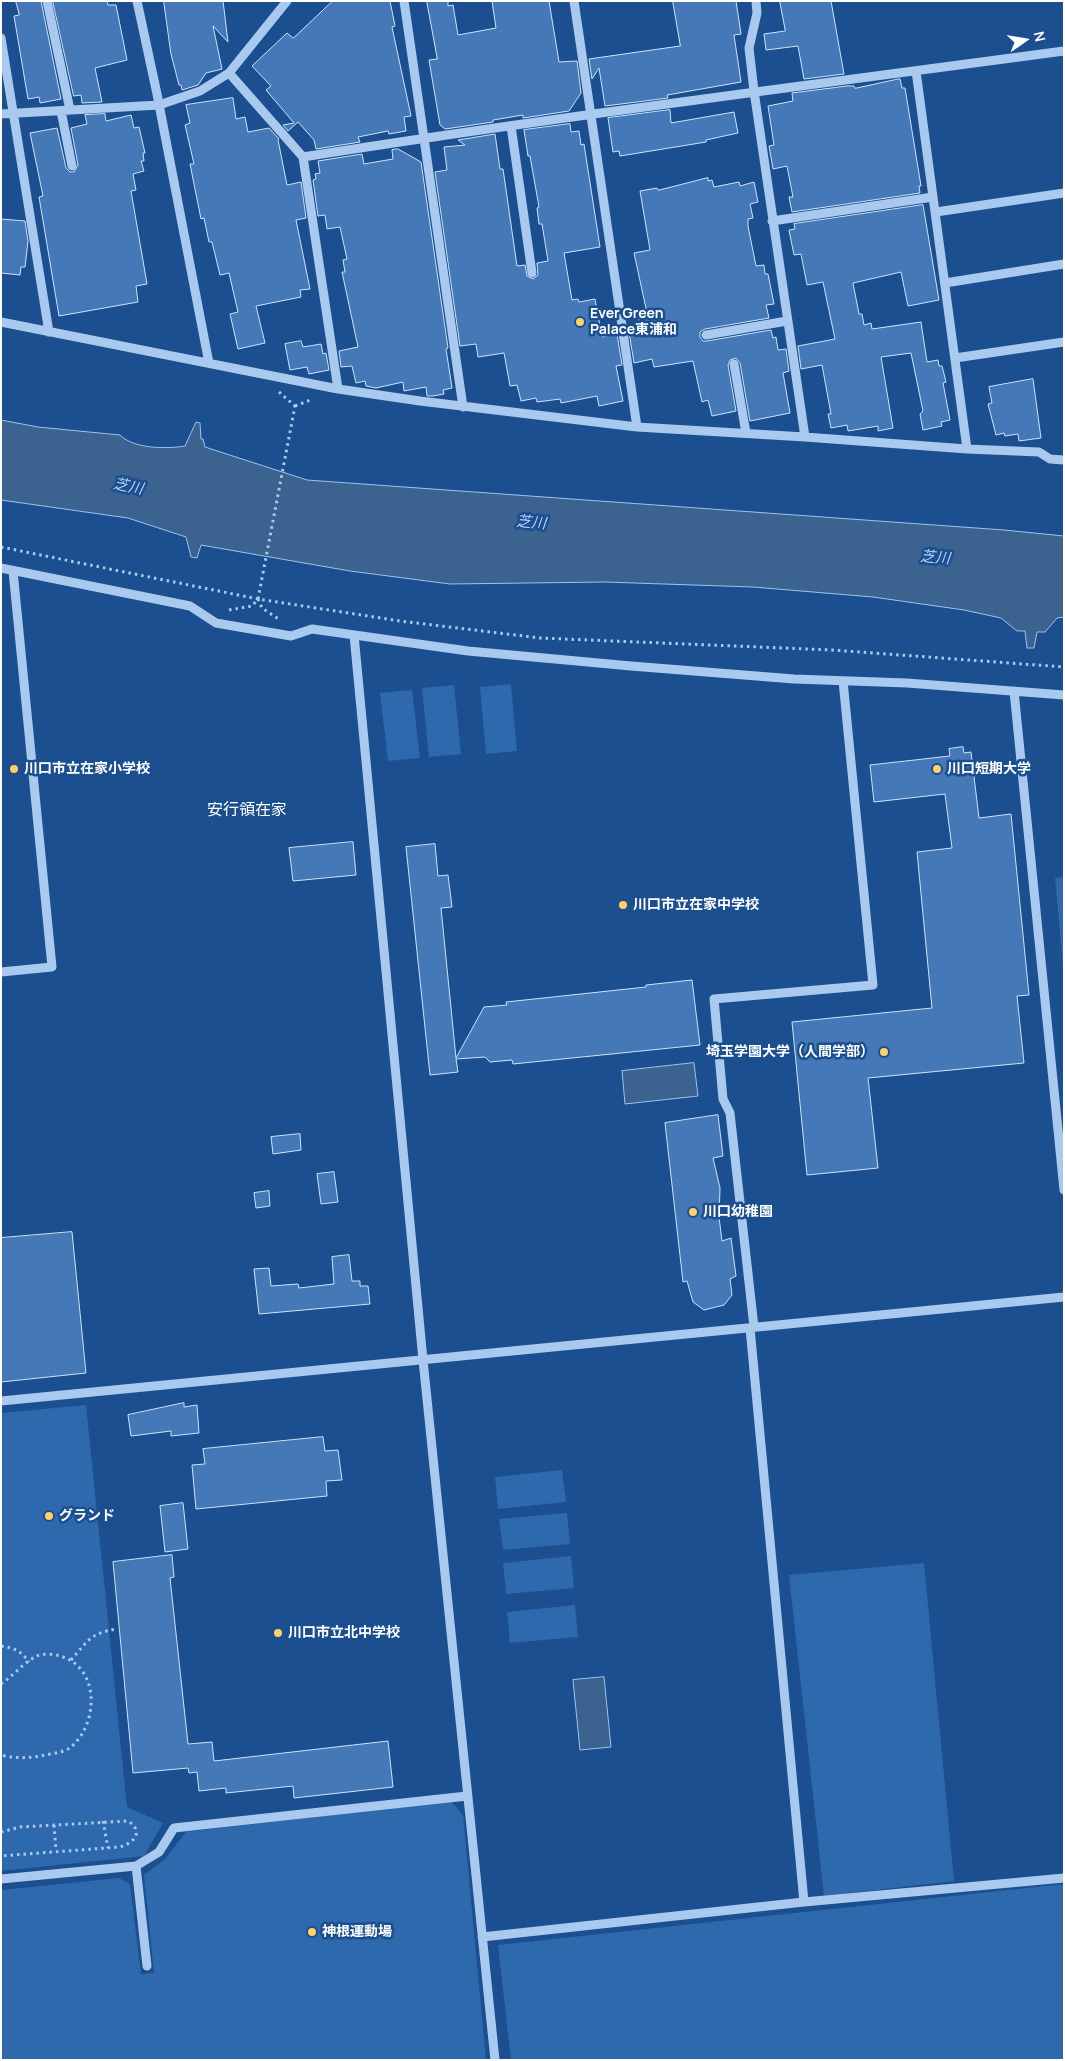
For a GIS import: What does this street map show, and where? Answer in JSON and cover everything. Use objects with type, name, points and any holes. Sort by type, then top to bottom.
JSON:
[{"type":"street","points":[[47,1],[66,110],[72,166]]},
{"type":"street","points":[[137,1],[209,363]]},
{"type":"street","points":[[1,114],[159,105],[200,91],[229,73],[287,1]]},
{"type":"street","points":[[404,1],[463,407]]},
{"type":"street","points":[[574,1],[637,427]]},
{"type":"street","points":[[756,1],[757,13],[749,48],[772,221],[805,437]]},
{"type":"street","points":[[1,38],[49,332]]},
{"type":"street","points":[[303,157],[754,91],[1064,51]]},
{"type":"street","points":[[916,71],[967,449]]},
{"type":"street","points":[[229,73],[303,157],[338,389]]},
{"type":"street","points":[[511,126],[532,273]]},
{"type":"street","points":[[936,212],[1064,193]]},
{"type":"street","points":[[772,221],[933,197]]},
{"type":"street","points":[[945,283],[1064,264]]},
{"type":"street","points":[[706,334],[787,321]]},
{"type":"street","points":[[1,322],[338,389],[463,407],[637,427],[1039,452],[1050,459],[1064,460]]},
{"type":"street","points":[[955,358],[1064,342]]},
{"type":"street","points":[[734,364],[746,433]]},
{"type":"street","points":[[1,568],[190,606],[216,623],[291,636],[312,629],[468,651],[564,660],[794,679],[907,683],[1064,695]]},
{"type":"street","points":[[1,972],[52,967],[13,571]]},
{"type":"street","points":[[354,634],[423,1360],[494,2060]]},
{"type":"street","points":[[804,1902],[752,1328],[730,1113],[723,1100],[714,1000],[873,985],[843,680]]},
{"type":"street","points":[[1014,691],[1064,1190]]},
{"type":"street","points":[[1,1401],[1064,1297]]},
{"type":"street","points":[[1,1879],[136,1866],[159,1852],[174,1828],[467,1796]]},
{"type":"street","points":[[136,1866],[147,1966]]},
{"type":"street","points":[[482,1937],[804,1902],[1064,1878]]},
{"type":"path","points":[[216,623],[225,611],[252,606],[258,599],[295,406]]},
{"type":"path","points":[[1,547],[258,599],[400,621],[540,638],[832,650],[1064,667]]},
{"type":"path","points":[[258,599],[262,608],[286,624],[291,636]]},
{"type":"path","points":[[71,1660],[100,1632],[117,1629]]},
{"type":"path","points":[[1,1646],[15,1648],[29,1662]]},
{"type":"path","points":[[1,1684],[38,1656],[46,1654],[71,1660],[82,1670],[90,1693],[90,1717],[86,1728],[70,1748],[21,1759],[1,1755]]},
{"type":"path","points":[[103,1821],[108,1848]]},
{"type":"path","points":[[1,1832],[20,1827],[103,1821],[128,1821],[135,1828],[135,1838],[130,1844],[108,1848],[1,1856]]},
{"type":"path","points":[[54,1825],[56,1851]]},
{"type":"shaded area","points":[[511,684],[517,751],[486,754],[480,687]]},
{"type":"shaded area","points":[[454,685],[461,754],[429,757],[422,688]]},
{"type":"shaded area","points":[[412,690],[420,758],[388,761],[380,693]]},
{"type":"shaded area","points":[[1064,877],[1064,978],[1055,878]]},
{"type":"shaded area","points":[[86,1405],[127,1807],[163,1823],[144,1856],[1,1871],[1,1413]]},
{"type":"shaded area","points":[[562,1470],[566,1502],[498,1509],[495,1477]]},
{"type":"shaded area","points":[[567,1513],[570,1544],[503,1550],[499,1519]]},
{"type":"shaded area","points":[[571,1556],[574,1588],[506,1594],[503,1563]]},
{"type":"shaded area","points":[[924,1563],[954,1881],[824,1896],[789,1575]]},
{"type":"shaded area","points":[[575,1605],[578,1637],[510,1643],[507,1612]]},
{"type":"shaded area","name":"神根運動場","points":[[451,1801],[463,1815],[486,2060],[1,2060],[1,1890],[119,1878],[130,1884],[141,1974],[154,1973],[144,1875],[165,1859],[186,1832]]},
{"type":"shaded area","points":[[1064,1884],[1064,2060],[511,2060],[498,1945]]},
{"type":"water","name":"芝川","points":[[1,420],[38,427],[120,435],[133,443],[160,448],[185,446],[196,422],[200,423],[201,439],[203,439],[205,447],[307,480],[1004,530],[1064,536],[1064,617],[1057,618],[1045,632],[1037,632],[1034,648],[1027,648],[1025,631],[1017,631],[1001,618],[964,610],[873,597],[753,587],[604,582],[450,584],[350,571],[201,545],[197,558],[191,557],[186,537],[128,518],[1,500]]},
{"type":"water","points":[[694,1063],[698,1096],[625,1104],[622,1071]]},
{"type":"water","points":[[604,1677],[611,1747],[580,1750],[573,1680]]},
{"type":"building","points":[[16,1],[41,1],[61,99],[40,103],[39,97],[28,99],[14,16],[19,15]]},
{"type":"building","points":[[53,1],[107,1],[108,5],[116,5],[127,60],[95,68],[102,102],[82,103],[81,95],[74,96]]},
{"type":"building","points":[[164,1],[223,1],[228,42],[213,26],[222,69],[206,73],[198,85],[182,90],[171,54]]},
{"type":"building","points":[[333,1],[390,1],[395,26],[392,27],[411,116],[404,117],[406,131],[389,134],[388,131],[358,137],[360,142],[316,149],[314,140],[298,122],[288,131],[283,125],[294,123],[266,90],[271,86],[252,66],[287,33],[293,38]]},
{"type":"building","points":[[427,1],[448,1],[448,6],[453,5],[458,35],[496,28],[492,1],[549,1],[559,62],[577,61],[581,93],[569,111],[523,118],[523,115],[493,120],[493,122],[445,129],[440,125],[429,60],[437,59]]},
{"type":"building","points":[[673,1],[736,1],[741,34],[734,35],[741,82],[667,95],[668,98],[605,106],[599,68],[592,79],[589,59],[680,46]]},
{"type":"building","points":[[780,1],[831,1],[844,74],[804,79],[798,46],[766,50],[764,34],[785,31]]},
{"type":"building","points":[[900,79],[902,88],[905,88],[921,186],[919,186],[920,193],[792,212],[789,197],[793,197],[787,166],[773,169],[769,146],[774,145],[768,106],[793,101],[792,93],[847,86],[854,86],[855,88]]},
{"type":"building","points":[[233,98],[236,119],[245,117],[248,132],[269,128],[279,139],[287,185],[301,182],[306,218],[296,220],[310,289],[300,290],[301,297],[256,306],[265,343],[238,349],[230,314],[238,312],[229,273],[220,275],[212,242],[209,242],[204,218],[201,219],[190,164],[194,164],[185,125],[190,123],[186,105]]},
{"type":"building","points":[[670,110],[671,123],[734,112],[738,133],[706,140],[706,142],[620,156],[619,151],[613,152],[608,118]]},
{"type":"building","points":[[105,114],[106,121],[131,115],[134,128],[139,127],[145,153],[143,153],[144,161],[141,161],[144,171],[133,174],[136,190],[131,191],[147,284],[136,286],[138,302],[59,316],[39,197],[43,196],[30,133],[57,128],[66,168],[70,172],[74,172],[78,165],[71,128],[87,124],[85,115]]},
{"type":"building","points":[[570,124],[571,132],[579,131],[581,145],[584,144],[600,247],[564,253],[572,300],[578,299],[579,302],[595,299],[602,337],[617,334],[622,365],[616,366],[623,401],[599,406],[597,396],[561,403],[560,399],[537,402],[536,398],[521,401],[517,385],[510,386],[504,353],[478,357],[476,344],[460,346],[435,172],[447,170],[444,147],[465,145],[458,140],[495,134],[500,169],[503,169],[517,266],[525,265],[527,276],[533,279],[538,275],[537,263],[548,261],[542,224],[539,224],[537,208],[539,207],[524,130]]},
{"type":"building","points":[[398,149],[421,162],[448,348],[446,349],[452,388],[443,390],[444,394],[433,396],[427,396],[426,387],[404,391],[403,382],[376,388],[366,386],[365,381],[356,383],[352,366],[341,367],[339,351],[358,347],[342,272],[345,272],[343,260],[347,259],[340,227],[327,229],[325,215],[318,216],[313,180],[316,179],[315,174],[320,173],[318,161],[362,154],[364,164],[393,159],[392,150]]},
{"type":"building","points":[[708,178],[708,181],[712,180],[714,187],[739,182],[740,186],[754,182],[758,202],[750,204],[753,218],[748,219],[748,226],[756,266],[764,265],[765,274],[768,274],[774,304],[766,305],[769,318],[705,329],[700,332],[700,337],[703,341],[707,341],[771,330],[773,338],[776,337],[778,350],[786,349],[789,371],[783,373],[790,413],[750,421],[740,363],[736,358],[730,360],[728,365],[736,411],[712,416],[708,400],[702,402],[693,361],[654,367],[652,359],[634,363],[629,332],[641,329],[638,314],[647,313],[634,253],[650,250],[640,191],[657,188],[658,190]]},
{"type":"building","points":[[923,205],[939,300],[908,306],[901,272],[853,283],[859,314],[862,314],[864,325],[871,323],[872,329],[921,322],[927,362],[938,360],[939,366],[942,366],[946,382],[943,383],[950,420],[941,422],[942,426],[923,430],[920,414],[923,411],[911,353],[881,357],[893,428],[878,431],[878,426],[848,431],[847,425],[831,428],[828,414],[831,414],[822,365],[801,369],[798,346],[835,339],[823,282],[807,285],[801,254],[794,255],[789,230],[795,229],[794,224]]},
{"type":"building","points":[[1,219],[25,221],[28,241],[25,267],[21,267],[20,275],[1,273]]},
{"type":"building","points":[[301,341],[303,347],[321,344],[323,354],[326,353],[329,370],[309,374],[307,367],[290,370],[285,344]]},
{"type":"building","points":[[1033,379],[1041,438],[1019,441],[1018,434],[1005,436],[1004,433],[996,435],[988,404],[992,403],[989,387]]},
{"type":"building","points":[[963,747],[964,753],[971,752],[979,818],[1011,814],[1029,995],[1017,996],[1024,1063],[868,1078],[878,1168],[807,1175],[792,1022],[932,1008],[917,852],[952,848],[945,794],[874,802],[870,765],[950,756],[949,749]]},
{"type":"building","points":[[353,842],[356,875],[293,881],[289,848]]},
{"type":"building","points":[[435,844],[438,876],[448,875],[452,907],[441,908],[456,1058],[484,1007],[507,1005],[506,1002],[646,987],[646,985],[692,980],[700,1045],[513,1064],[512,1060],[490,1062],[485,1057],[456,1059],[458,1072],[430,1075],[406,847]]},
{"type":"building","points":[[718,1115],[723,1156],[713,1158],[720,1188],[719,1217],[722,1241],[731,1238],[736,1276],[730,1279],[732,1295],[724,1305],[704,1310],[693,1302],[687,1281],[683,1282],[665,1123]]},
{"type":"building","points":[[300,1134],[301,1150],[273,1154],[271,1137]]},
{"type":"building","points":[[334,1172],[338,1202],[321,1204],[317,1174]]},
{"type":"building","points":[[269,1191],[270,1206],[256,1208],[254,1193]]},
{"type":"building","points":[[72,1232],[86,1373],[1,1382],[1,1238]]},
{"type":"building","points":[[349,1255],[352,1281],[360,1281],[360,1286],[368,1286],[370,1304],[259,1314],[254,1269],[269,1268],[271,1286],[298,1284],[299,1288],[334,1284],[332,1257]]},
{"type":"building","points":[[184,1403],[184,1407],[197,1405],[199,1433],[171,1436],[171,1431],[131,1436],[128,1415]]},
{"type":"building","points":[[323,1437],[325,1451],[338,1450],[342,1480],[326,1481],[327,1496],[196,1509],[192,1465],[205,1464],[203,1449]]},
{"type":"building","points":[[183,1503],[188,1549],[165,1552],[160,1506]]},
{"type":"building","points":[[172,1555],[174,1577],[170,1578],[188,1744],[212,1742],[214,1761],[388,1741],[393,1787],[294,1798],[293,1786],[226,1793],[226,1788],[199,1791],[197,1772],[189,1773],[188,1768],[133,1773],[113,1562]]},
{"type":"place","name":"Ever Green Palace東浦和","points":[[580,322]]},
{"type":"place","name":"川口市立在家小学校","points":[[14,769]]},
{"type":"place","name":"川口短期大学","points":[[937,769]]},
{"type":"place","name":"川口市立在家中学校","points":[[623,905]]},
{"type":"place","name":"埼玉学園大学（人間学部）","points":[[884,1052]]},
{"type":"place","name":"川口幼稚園","points":[[693,1212]]},
{"type":"place","name":"グランド","points":[[49,1516]]},
{"type":"place","name":"川口市立北中学校","points":[[278,1633]]},
{"type":"place","name":"神根運動場","points":[[312,1932]]},
{"type":"district","name":"安行領在家","points":[[247,811]]}]
